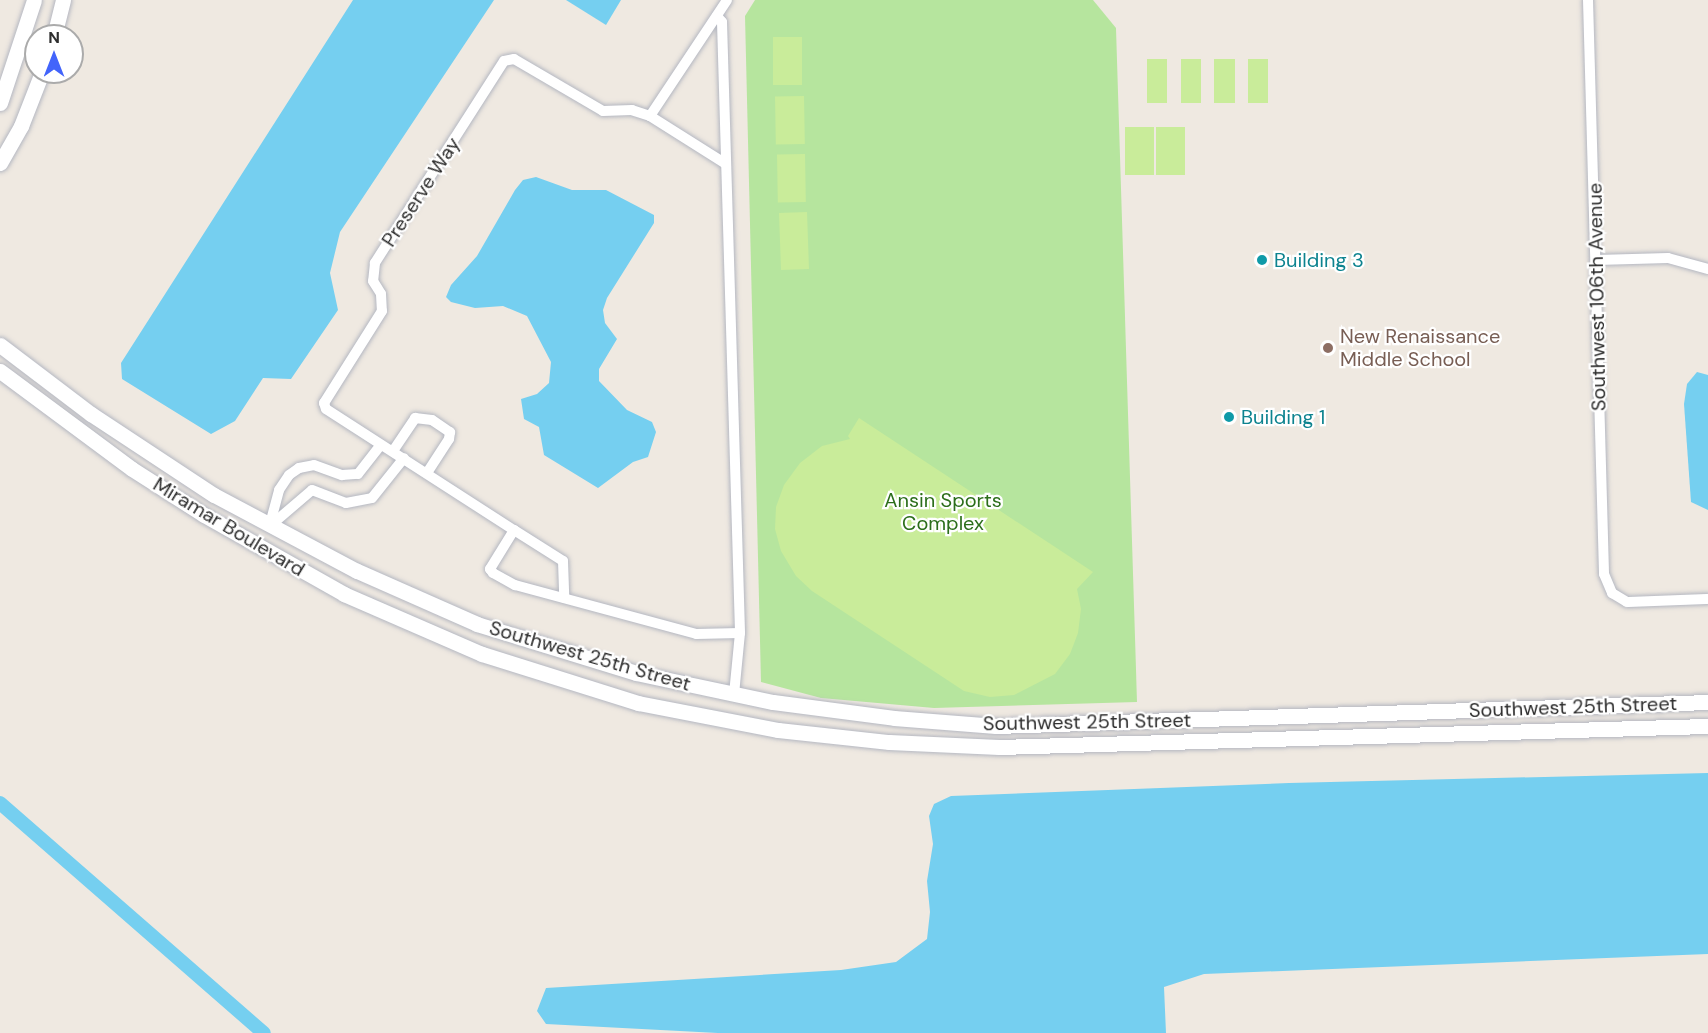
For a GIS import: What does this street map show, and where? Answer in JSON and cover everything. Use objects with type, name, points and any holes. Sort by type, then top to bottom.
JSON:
[{"type":"street","points":[[0,102],[34,0]]},
{"type":"street","points":[[57,24],[63,0]]},
{"type":"street","points":[[650,116],[728,0]]},
{"type":"street","name":"Southwest 106th Avenue","points":[[1588,0],[1604,574],[1612,593],[1627,602],[1708,599]]},
{"type":"street","points":[[717,16],[722,22],[740,633],[734,694]]},
{"type":"street","name":"Preserve Way","points":[[564,598],[563,561],[326,409],[324,403],[382,311],[381,294],[373,281],[375,263],[504,61],[514,58],[603,111],[632,110],[650,116],[726,164]]},
{"type":"street","points":[[0,163],[21,126],[37,84]]},
{"type":"street","points":[[1597,260],[1668,258],[1708,269]]},
{"type":"street","name":"Miramar Boulevard","points":[[0,345],[92,414],[214,495],[357,571],[477,624]]},
{"type":"street","name":"Miramar Boulevard","points":[[0,370],[132,469],[204,515],[344,594],[478,651]]},
{"type":"street","points":[[393,451],[415,418],[432,420],[450,432],[449,439],[428,473]]},
{"type":"street","points":[[270,526],[279,490],[289,475],[299,468],[314,465],[342,475],[358,474],[381,445]]},
{"type":"street","points":[[270,526],[312,490],[346,503],[372,498],[404,458]]},
{"type":"street","points":[[514,530],[490,569],[515,585],[696,634],[740,633]]},
{"type":"street","name":"Southwest 25th Street","points":[[477,624],[636,673],[734,694],[894,718],[996,726],[1708,702]]},
{"type":"street","name":"Southwest 25th Street","points":[[478,651],[638,703],[778,730],[889,742],[999,747],[1708,726]]},
{"type":"green space","name":"Ansin Sports Complex","points":[[755,0],[1093,0],[1116,28],[1137,702],[934,708],[821,698],[761,682],[745,16]]},
{"type":"green space","points":[[773,37],[802,37],[802,85],[773,85]]},
{"type":"green space","points":[[1147,59],[1167,59],[1167,103],[1147,103]]},
{"type":"green space","points":[[1181,59],[1201,59],[1201,103],[1181,103]]},
{"type":"green space","points":[[1214,59],[1235,59],[1235,103],[1214,103]]},
{"type":"green space","points":[[1248,59],[1268,59],[1268,103],[1248,103]]},
{"type":"green space","points":[[804,96],[805,144],[776,144],[775,97]]},
{"type":"green space","points":[[1125,127],[1154,127],[1154,175],[1125,175]]},
{"type":"green space","points":[[1156,127],[1185,127],[1185,175],[1156,175]]},
{"type":"green space","points":[[777,154],[805,154],[806,202],[778,202]]},
{"type":"green space","points":[[807,212],[809,269],[781,270],[779,213]]},
{"type":"green space","points":[[859,418],[1093,572],[1077,589],[1081,609],[1078,633],[1070,654],[1055,674],[1014,695],[990,697],[964,691],[812,591],[796,576],[781,551],[775,529],[776,507],[784,485],[800,463],[822,446],[850,439],[848,436]]},
{"type":"water","points":[[353,0],[494,0],[340,232],[330,273],[338,310],[291,379],[263,378],[235,421],[211,434],[122,379],[121,363]]},
{"type":"water","points":[[566,0],[621,0],[606,25]]},
{"type":"water","points":[[536,177],[572,190],[606,190],[654,215],[654,223],[607,298],[603,310],[605,323],[617,339],[599,369],[599,381],[627,410],[652,422],[656,432],[648,457],[633,462],[598,488],[544,455],[539,427],[524,419],[521,399],[537,394],[549,383],[551,362],[527,316],[503,306],[475,308],[451,302],[446,297],[451,285],[477,256],[515,190],[523,180]]},
{"type":"water","points":[[1697,372],[1708,375],[1708,510],[1691,502],[1684,404],[1687,384]]},
{"type":"water","points":[[1708,773],[1708,954],[1204,974],[1164,987],[1166,1033],[718,1033],[546,1024],[537,1011],[546,988],[841,970],[896,962],[927,939],[930,912],[927,881],[933,844],[929,816],[934,804],[951,796],[1289,783]]},
{"type":"waterway","points":[[0,803],[264,1033]]},
{"type":"place","name":"Building 3","points":[[1262,260]]},
{"type":"place","name":"New Renaissance Middle School","points":[[1328,348]]},
{"type":"place","name":"Building 1","points":[[1229,417]]}]
